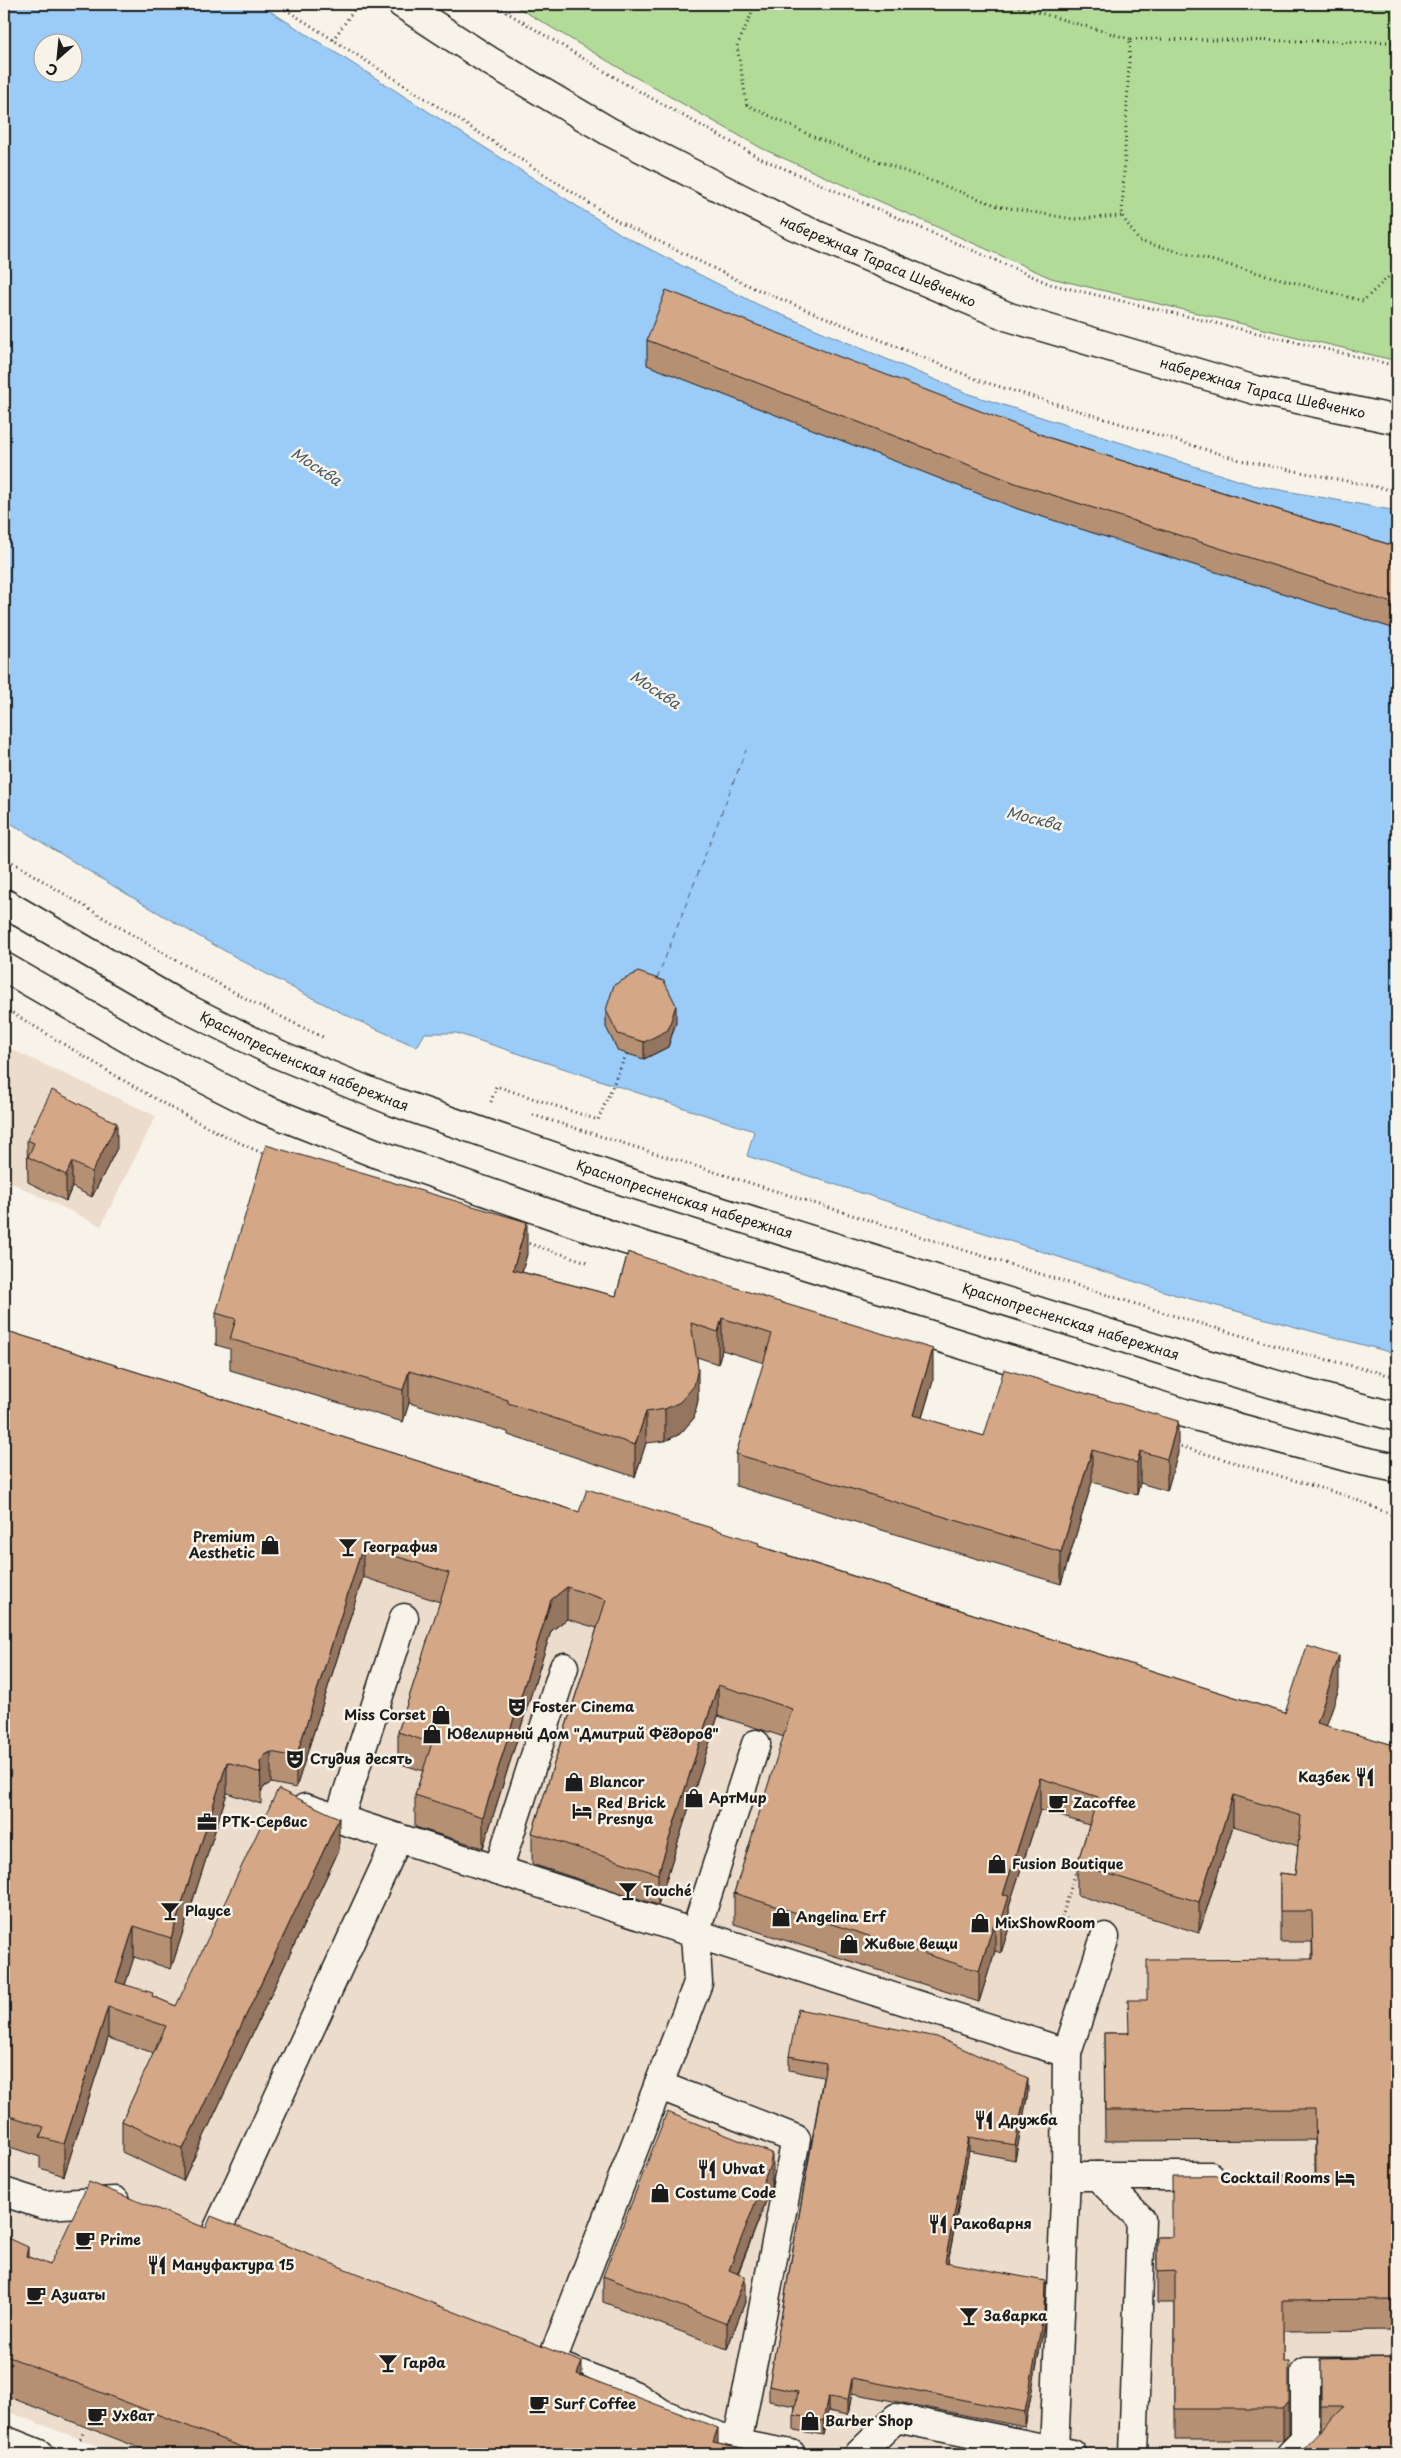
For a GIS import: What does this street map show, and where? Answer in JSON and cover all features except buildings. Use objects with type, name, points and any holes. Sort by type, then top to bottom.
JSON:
[{"type":"main road","name":"набережная Тараса Шевченко","points":[[402,4],[435,13],[610,132],[793,225],[1009,317],[1255,390],[1397,420]]},
{"type":"main road","name":"Краснопресненская набережная","points":[[4,903],[176,1003],[280,1055],[395,1102],[633,1184],[1193,1360],[1304,1393],[1397,1416]]},
{"type":"main road","points":[[4,967],[153,1053],[262,1108],[375,1153],[616,1238],[1184,1413],[1358,1460],[1397,1468]]},
{"type":"main road","points":[[339,1819],[404,1618]]},
{"type":"main road","points":[[498,1870],[564,1667]]},
{"type":"main road","points":[[756,1744],[695,1934],[698,1983],[658,2085],[538,2358],[634,2395],[661,2413],[737,2444],[791,2454]]},
{"type":"main road","points":[[284,1801],[1067,2053]]},
{"type":"main road","points":[[215,2234],[398,1838]]},
{"type":"main road","points":[[859,2454],[896,2418],[1063,2452],[1067,2053],[1105,1936]]},
{"type":"main road","points":[[658,2085],[796,2139],[737,2444]]},
{"type":"main road","points":[[1066,2176],[1233,2176]]},
{"type":"main road","points":[[1097,2176],[1141,2219],[1133,2454]]},
{"type":"main road","points":[[4,2192],[44,2205],[130,2200],[138,2204]]},
{"type":"main road","points":[[190,2224],[241,2244]]},
{"type":"main road","points":[[1291,2454],[1305,2440],[1305,2372],[1397,2372]]},
{"type":"main road","points":[[4,2440],[39,2454]]},
{"type":"path","points":[[277,4],[619,222],[756,289],[981,381],[1240,460],[1397,491]]},
{"type":"path","points":[[333,40],[358,4]]},
{"type":"path","points":[[493,4],[624,83],[760,158],[1050,284],[1397,366]]},
{"type":"path","points":[[756,4],[737,46],[747,105],[814,137],[998,206],[1073,219],[1122,216]]},
{"type":"path","points":[[1009,4],[1130,40],[1397,42]]},
{"type":"path","points":[[1130,40],[1122,216],[1140,241],[1363,301],[1397,269]]},
{"type":"path","points":[[4,857],[126,931],[332,1042]]},
{"type":"path","points":[[491,1102],[496,1086],[598,1120],[629,1047]]},
{"type":"path","points":[[484,1100],[500,1105]]},
{"type":"path","points":[[529,1114],[1177,1316],[1304,1354],[1397,1377]]},
{"type":"path","points":[[1078,1862],[1062,1917],[1105,1936]]},
{"type":"path","points":[[80,2440],[83,2433]]},
{"type":"shaded area","points":[[4,1046],[156,1116],[101,1226],[4,1179]]},
{"type":"shaded area","points":[[4,1345],[1397,1756],[1397,2454],[119,2454],[4,2410]]},
{"type":"green space","points":[[512,4],[1397,4],[1397,361],[1051,278],[763,149],[628,73]]},
{"type":"water","name":"Москва","points":[[4,4],[259,4],[624,236],[759,305],[969,394],[1253,485],[1397,511],[1397,1354],[1176,1295],[747,1156],[754,1131],[456,1033],[425,1033],[417,1047],[373,1028],[288,986],[125,893],[4,819]]},
{"type":"ferry route","points":[[657,979],[746,750]]},
{"type":"place","name":"Premium Aesthetic","points":[[270,1545]]},
{"type":"place","name":"География","points":[[348,1547]]},
{"type":"place","name":"Foster Cinema","points":[[517,1707]]},
{"type":"place","name":"Miss Corset","points":[[441,1715]]},
{"type":"place","name":"Ювелирный Дом \"Дмитрий Фёдоров\"","points":[[432,1734]]},
{"type":"place","name":"Студия десять","points":[[295,1759]]},
{"type":"place","name":"Казбек","points":[[1365,1777]]},
{"type":"place","name":"Blancor","points":[[574,1782]]},
{"type":"place","name":"АртМир","points":[[694,1798]]},
{"type":"place","name":"Zacoffee","points":[[1058,1803]]},
{"type":"place","name":"Red Brick Presnya","points":[[582,1811]]},
{"type":"place","name":"РТК-Сервис","points":[[207,1822]]},
{"type":"place","name":"Fusion Boutique","points":[[997,1864]]},
{"type":"place","name":"Touché","points":[[628,1891]]},
{"type":"place","name":"Playce","points":[[170,1911]]},
{"type":"place","name":"Angelina Erf","points":[[781,1917]]},
{"type":"place","name":"MixShowRoom","points":[[980,1923]]},
{"type":"place","name":"Живые вещи","points":[[849,1944]]},
{"type":"place","name":"Дружба","points":[[984,2120]]},
{"type":"place","name":"Uhvat","points":[[707,2169]]},
{"type":"place","name":"Cocktail Rooms","points":[[1345,2178]]},
{"type":"place","name":"Costume Code","points":[[660,2193]]},
{"type":"place","name":"Раковарня","points":[[938,2224]]},
{"type":"place","name":"Prime","points":[[85,2240]]},
{"type":"place","name":"Мануфактура 15","points":[[157,2265]]},
{"type":"place","name":"Азиаты","points":[[36,2295]]},
{"type":"place","name":"Заварка","points":[[969,2316]]},
{"type":"place","name":"Гарда","points":[[388,2363]]},
{"type":"place","name":"Surf Coffee","points":[[539,2404]]},
{"type":"place","name":"Ухват","points":[[97,2416]]},
{"type":"place","name":"Barber Shop","points":[[810,2421]]}]
